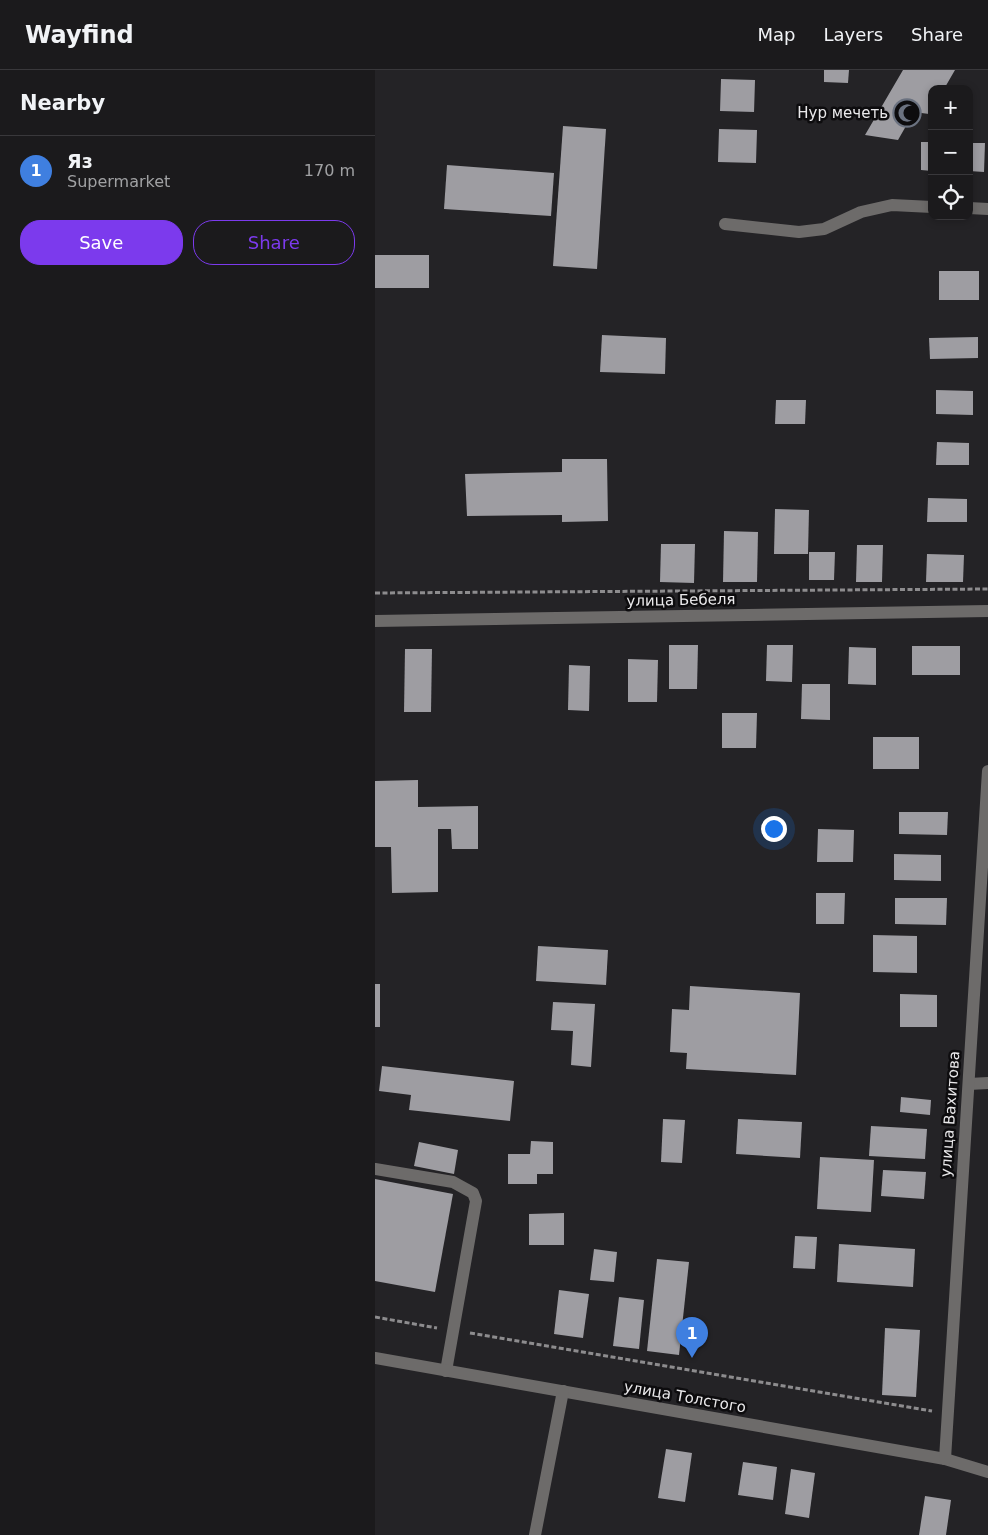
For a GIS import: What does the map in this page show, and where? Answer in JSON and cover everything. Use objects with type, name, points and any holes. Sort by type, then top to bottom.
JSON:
[{"type":"street","points":[[725,224],[799,232],[824,229],[861,212],[892,205],[928,207]]},
{"type":"street","points":[[973,208],[988,209]]},
{"type":"street","name":"улица Бебеля","points":[[375,621],[988,612]]},
{"type":"street","name":"улица Вахитова","points":[[945,1460],[988,771]]},
{"type":"street","points":[[969,1084],[988,1083]]},
{"type":"street","points":[[375,1169],[453,1182],[473,1193],[476,1201],[446,1371]]},
{"type":"street","name":"улица Толстого","points":[[375,1358],[945,1460],[988,1472]]},
{"type":"street","points":[[535,1535],[563,1392]]},
{"type":"path","points":[[375,593],[988,589]]},
{"type":"path","points":[[375,1317],[948,1414]]},
{"type":"building","points":[[824,70],[849,70],[848,83],[824,82]]},
{"type":"building","points":[[903,70],[955,70],[946,85],[928,85],[928,114],[914,112],[898,140],[865,135]]},
{"type":"building","points":[[721,79],[755,80],[754,112],[720,111]]},
{"type":"building","points":[[563,126],[606,129],[597,269],[553,266]]},
{"type":"building","points":[[719,129],[757,130],[756,163],[718,162]]},
{"type":"building","points":[[921,142],[928,142],[928,171],[921,170]]},
{"type":"building","points":[[973,143],[985,143],[984,172],[973,171]]},
{"type":"building","points":[[447,165],[554,173],[551,216],[444,209]]},
{"type":"building","points":[[375,255],[429,255],[429,288],[375,288]]},
{"type":"building","points":[[939,271],[979,271],[979,300],[939,300]]},
{"type":"building","points":[[602,335],[666,338],[665,374],[600,372]]},
{"type":"building","points":[[978,337],[978,358],[930,359],[929,338]]},
{"type":"building","points":[[936,390],[973,391],[973,415],[936,414]]},
{"type":"building","points":[[776,400],[806,400],[805,424],[775,424]]},
{"type":"building","points":[[937,442],[969,443],[969,465],[936,465]]},
{"type":"building","points":[[562,459],[607,459],[608,521],[562,522],[562,515],[467,516],[465,474],[562,472]]},
{"type":"building","points":[[928,498],[967,499],[967,522],[927,522]]},
{"type":"building","points":[[775,509],[809,510],[808,554],[774,554]]},
{"type":"building","points":[[724,531],[758,532],[757,582],[723,582]]},
{"type":"building","points":[[661,544],[695,544],[694,583],[660,582]]},
{"type":"building","points":[[857,545],[883,545],[882,582],[856,582]]},
{"type":"building","points":[[809,552],[835,552],[834,580],[809,580]]},
{"type":"building","points":[[927,554],[964,555],[963,582],[926,582]]},
{"type":"building","points":[[669,645],[698,645],[697,689],[669,689]]},
{"type":"building","points":[[767,645],[793,645],[792,682],[766,681]]},
{"type":"building","points":[[912,646],[960,646],[960,675],[912,675]]},
{"type":"building","points":[[849,647],[876,648],[876,685],[848,684]]},
{"type":"building","points":[[405,649],[432,649],[431,712],[404,712]]},
{"type":"building","points":[[628,659],[658,660],[657,702],[628,702]]},
{"type":"building","points":[[569,665],[590,666],[589,711],[568,710]]},
{"type":"building","points":[[802,684],[830,684],[830,720],[801,719]]},
{"type":"building","points":[[722,713],[757,713],[756,748],[722,748]]},
{"type":"building","points":[[873,737],[919,737],[919,769],[873,769]]},
{"type":"building","points":[[418,780],[418,807],[478,806],[478,849],[452,849],[451,829],[438,829],[438,892],[392,893],[391,847],[375,847],[375,781]]},
{"type":"building","points":[[899,812],[948,812],[947,835],[899,834]]},
{"type":"building","points":[[818,829],[854,830],[853,862],[817,862]]},
{"type":"building","points":[[894,854],[941,855],[941,881],[894,880]]},
{"type":"building","points":[[816,893],[845,893],[844,924],[816,924]]},
{"type":"building","points":[[895,898],[947,898],[946,925],[895,924]]},
{"type":"building","points":[[873,935],[917,936],[917,973],[873,972]]},
{"type":"building","points":[[538,946],[608,950],[606,985],[536,981]]},
{"type":"building","points":[[375,984],[380,984],[380,1027],[375,1027]]},
{"type":"building","points":[[690,986],[800,993],[796,1075],[686,1069],[687,1053],[670,1052],[672,1009],[689,1010]]},
{"type":"building","points":[[900,994],[937,995],[937,1027],[900,1027]]},
{"type":"building","points":[[553,1002],[595,1004],[591,1067],[571,1065],[573,1031],[551,1030]]},
{"type":"building","points":[[382,1066],[514,1081],[510,1121],[409,1110],[411,1095],[379,1091]]},
{"type":"building","points":[[901,1097],[931,1100],[930,1115],[900,1112]]},
{"type":"building","points":[[663,1119],[685,1120],[682,1163],[661,1162]]},
{"type":"building","points":[[738,1119],[802,1122],[800,1158],[736,1154]]},
{"type":"building","points":[[871,1126],[927,1129],[925,1159],[869,1156]]},
{"type":"building","points":[[531,1141],[553,1142],[553,1174],[537,1174],[537,1184],[508,1184],[508,1154],[530,1154]]},
{"type":"building","points":[[419,1142],[458,1150],[454,1174],[414,1166]]},
{"type":"building","points":[[820,1157],[874,1160],[871,1212],[817,1209]]},
{"type":"building","points":[[883,1170],[926,1172],[924,1199],[881,1196]]},
{"type":"building","points":[[375,1179],[453,1194],[435,1292],[375,1281]]},
{"type":"building","points":[[564,1213],[564,1245],[529,1245],[529,1214]]},
{"type":"building","points":[[795,1236],[817,1237],[815,1269],[793,1268]]},
{"type":"building","points":[[839,1244],[915,1249],[913,1287],[837,1282]]},
{"type":"building","points":[[594,1249],[617,1252],[614,1282],[590,1280]]},
{"type":"building","points":[[657,1259],[689,1262],[679,1355],[647,1351]]},
{"type":"building","points":[[559,1290],[589,1294],[583,1338],[554,1334]]},
{"type":"building","points":[[619,1297],[644,1300],[639,1349],[613,1346]]},
{"type":"building","points":[[885,1328],[920,1330],[916,1397],[882,1395]]},
{"type":"building","points":[[666,1449],[692,1453],[685,1502],[658,1498]]},
{"type":"building","points":[[743,1462],[777,1467],[773,1500],[738,1495]]},
{"type":"building","points":[[791,1469],[815,1473],[809,1518],[785,1514]]},
{"type":"building","points":[[925,1496],[951,1500],[946,1535],[919,1535]]},
{"type":"place","name":"Нур мечеть","points":[[907,113]]},
{"type":"place","name":"Яз","points":[[692,1358]]}]
